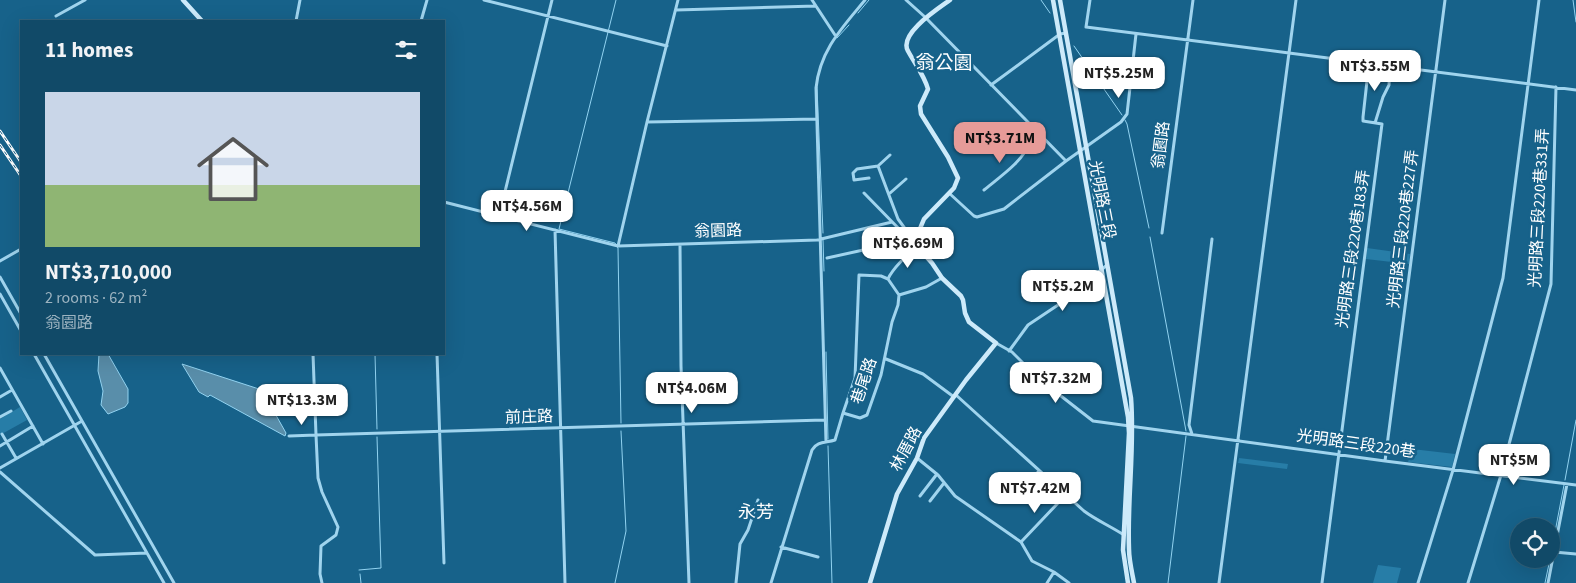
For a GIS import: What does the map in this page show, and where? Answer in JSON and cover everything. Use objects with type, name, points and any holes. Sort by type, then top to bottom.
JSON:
[{"type":"street","points":[[56,16],[85,0]]},
{"type":"street","points":[[183,0],[201,20]]},
{"type":"street","points":[[296,20],[300,0]]},
{"type":"street","points":[[421,20],[427,0]]},
{"type":"street","points":[[484,0],[667,46]]},
{"type":"street","points":[[499,216],[552,0]]},
{"type":"street","points":[[616,245],[678,0]]},
{"type":"street","points":[[812,0],[836,35]]},
{"type":"street","points":[[771,583],[812,450],[817,444],[826,442],[816,88],[818,75],[823,60],[836,35],[865,0]]},
{"type":"street","points":[[906,0],[1066,161]]},
{"type":"street","points":[[888,279],[914,243],[924,220],[958,182],[958,174],[921,114],[920,106],[928,89],[919,68],[907,50],[907,42],[925,17],[949,0]]},
{"type":"street","name":"光明路三段","points":[[1053,0],[1131,426]]},
{"type":"street","name":"光明路三段","points":[[1060,0],[1131,398],[1126,535],[1123,550],[1128,583]]},
{"type":"street","points":[[1090,0],[1086,27],[1576,90]]},
{"type":"street","name":"翁園路","points":[[1162,233],[1193,0]]},
{"type":"street","points":[[1219,583],[1296,0]]},
{"type":"street","name":"光明路三段220巷227弄","points":[[1385,461],[1445,0]]},
{"type":"street","points":[[1418,583],[1453,470],[1503,278],[1539,0]]},
{"type":"street","points":[[676,10],[816,6]]},
{"type":"street","points":[[991,85],[1060,34],[1066,33]]},
{"type":"street","points":[[949,193],[974,216],[978,217],[1004,208],[1126,117],[1136,34]]},
{"type":"street","name":"光明路三段220巷183弄","points":[[1339,454],[1382,124],[1364,121],[1363,117],[1369,63]]},
{"type":"street","points":[[1375,123],[1389,85],[1390,65]]},
{"type":"street","name":"光明路三段220巷331弄","points":[[1468,583],[1501,475],[1551,284],[1556,87]]},
{"type":"street","points":[[647,122],[817,119]]},
{"type":"street","points":[[984,190],[1020,159],[1027,150],[1028,144]]},
{"type":"street","points":[[869,178],[854,180],[853,173],[857,169],[878,166],[890,155]]},
{"type":"street","points":[[827,258],[886,245],[906,230],[898,219],[878,166]]},
{"type":"street","points":[[889,194],[906,179]]},
{"type":"street","points":[[864,193],[914,243],[932,263],[942,278],[961,296],[969,322],[1009,351],[1040,382],[1093,420],[1131,426]]},
{"type":"street","name":"翁園路","points":[[445,202],[616,245],[680,245],[820,239],[892,222]]},
{"type":"street","points":[[555,230],[565,583]]},
{"type":"street","points":[[1192,434],[1189,425],[1212,240]]},
{"type":"street","points":[[680,245],[683,424],[689,583]]},
{"type":"street","points":[[0,261],[20,250]]},
{"type":"street","points":[[1009,351],[1028,325],[1064,301],[1107,265]]},
{"type":"street","points":[[843,412],[855,378],[859,275],[881,276],[888,279],[899,295],[926,287],[942,278]]},
{"type":"street","points":[[0,277],[20,312]]},
{"type":"street","points":[[0,294],[20,329]]},
{"type":"street","name":"巷尾路","points":[[826,442],[836,438],[843,412],[860,418],[867,415],[886,359],[899,295]]},
{"type":"street","name":"林厝路","points":[[870,583],[897,494],[917,458],[924,438],[996,343]]},
{"type":"street","points":[[35,355],[164,583]]},
{"type":"street","points":[[45,355],[174,583]]},
{"type":"street","points":[[314,355],[318,478],[322,492],[338,527],[336,535],[321,546],[320,574],[322,583]]},
{"type":"street","points":[[436,355],[444,563]]},
{"type":"street","points":[[886,359],[923,374],[955,396],[1096,520],[1126,535]]},
{"type":"street","points":[[0,368],[43,444]]},
{"type":"street","points":[[0,397],[12,390]]},
{"type":"street","points":[[0,417],[11,411]]},
{"type":"street","name":"前庄路","points":[[289,436],[824,420]]},
{"type":"street","points":[[0,468],[82,421]]},
{"type":"street","points":[[0,446],[33,426]]},
{"type":"street","name":"光明路三段220巷","points":[[1131,426],[1576,485]]},
{"type":"street","points":[[2,434],[16,458]]},
{"type":"street","points":[[1322,583],[1339,454]]},
{"type":"street","points":[[917,458],[937,474],[955,496],[1021,542],[1032,561],[1054,572],[1069,583]]},
{"type":"street","points":[[1008,485],[1017,493],[1020,493],[1039,471]]},
{"type":"street","points":[[0,472],[95,555],[147,553]]},
{"type":"street","points":[[920,496],[937,474]]},
{"type":"street","points":[[930,501],[944,483]]},
{"type":"street","points":[[1560,521],[1567,484]]},
{"type":"street","points":[[1021,542],[1058,503],[1062,492]]},
{"type":"street","points":[[736,583],[740,544],[748,530],[758,500]]},
{"type":"street","name":"光明路三段","points":[[1126,535],[1134,583]]},
{"type":"street","points":[[781,547],[818,557]]},
{"type":"street","points":[[1560,553],[1576,554]]},
{"type":"street","points":[[1548,583],[1551,568]]},
{"type":"street","points":[[1047,583],[1054,572]]},
{"type":"shaded area","points":[[1367,248],[1410,254],[1409,264],[1366,259]]},
{"type":"shaded area","points":[[99,355],[109,355],[128,389],[128,403],[125,407],[108,414],[101,405],[103,391],[98,371]]},
{"type":"shaded area","points":[[182,364],[259,389],[286,433],[285,436],[210,395],[208,397],[199,392]]},
{"type":"shaded area","points":[[20,407],[27,420],[0,435],[0,419]]},
{"type":"shaded area","points":[[1412,449],[1455,454],[1452,467],[1408,462]]},
{"type":"shaded area","points":[[1239,458],[1288,464],[1287,469],[1238,463]]},
{"type":"shaded area","points":[[1378,565],[1401,568],[1397,583],[1373,583]]},
{"type":"waterway","points":[[616,0],[559,229],[615,243],[618,248],[621,423]]},
{"type":"waterway","points":[[858,13],[869,0]]},
{"type":"waterway","points":[[1041,0],[1050,13]]},
{"type":"waterway","points":[[1573,0],[1576,22]]},
{"type":"waterway","points":[[837,38],[849,25]]},
{"type":"waterway","points":[[1074,46],[1122,115]]},
{"type":"waterway","points":[[817,87],[823,233]]},
{"type":"waterway","points":[[1125,120],[1149,228]]},
{"type":"waterway","points":[[1150,237],[1186,431]]},
{"type":"waterway","points":[[823,240],[824,271]]},
{"type":"waterway","points":[[826,352],[828,439]]},
{"type":"waterway","points":[[375,355],[377,429]]},
{"type":"waterway","points":[[1565,480],[1576,420]]},
{"type":"waterway","points":[[615,583],[626,531],[621,431]]},
{"type":"waterway","points":[[1168,583],[1186,436]]},
{"type":"waterway","points":[[359,570],[381,568],[377,437]]},
{"type":"waterway","points":[[828,446],[832,583]]},
{"type":"waterway","points":[[1558,518],[1564,485]]},
{"type":"waterway","points":[[1545,583],[1548,568]]},
{"type":"waterway","points":[[360,574],[361,583]]},
{"type":"railway","points":[[0,131],[20,161]]},
{"type":"railway","points":[[0,145],[20,175]]},
{"type":"district","name":"翁公園","points":[[944,63]]},
{"type":"district","name":"永芳","points":[[756,512]]}]
